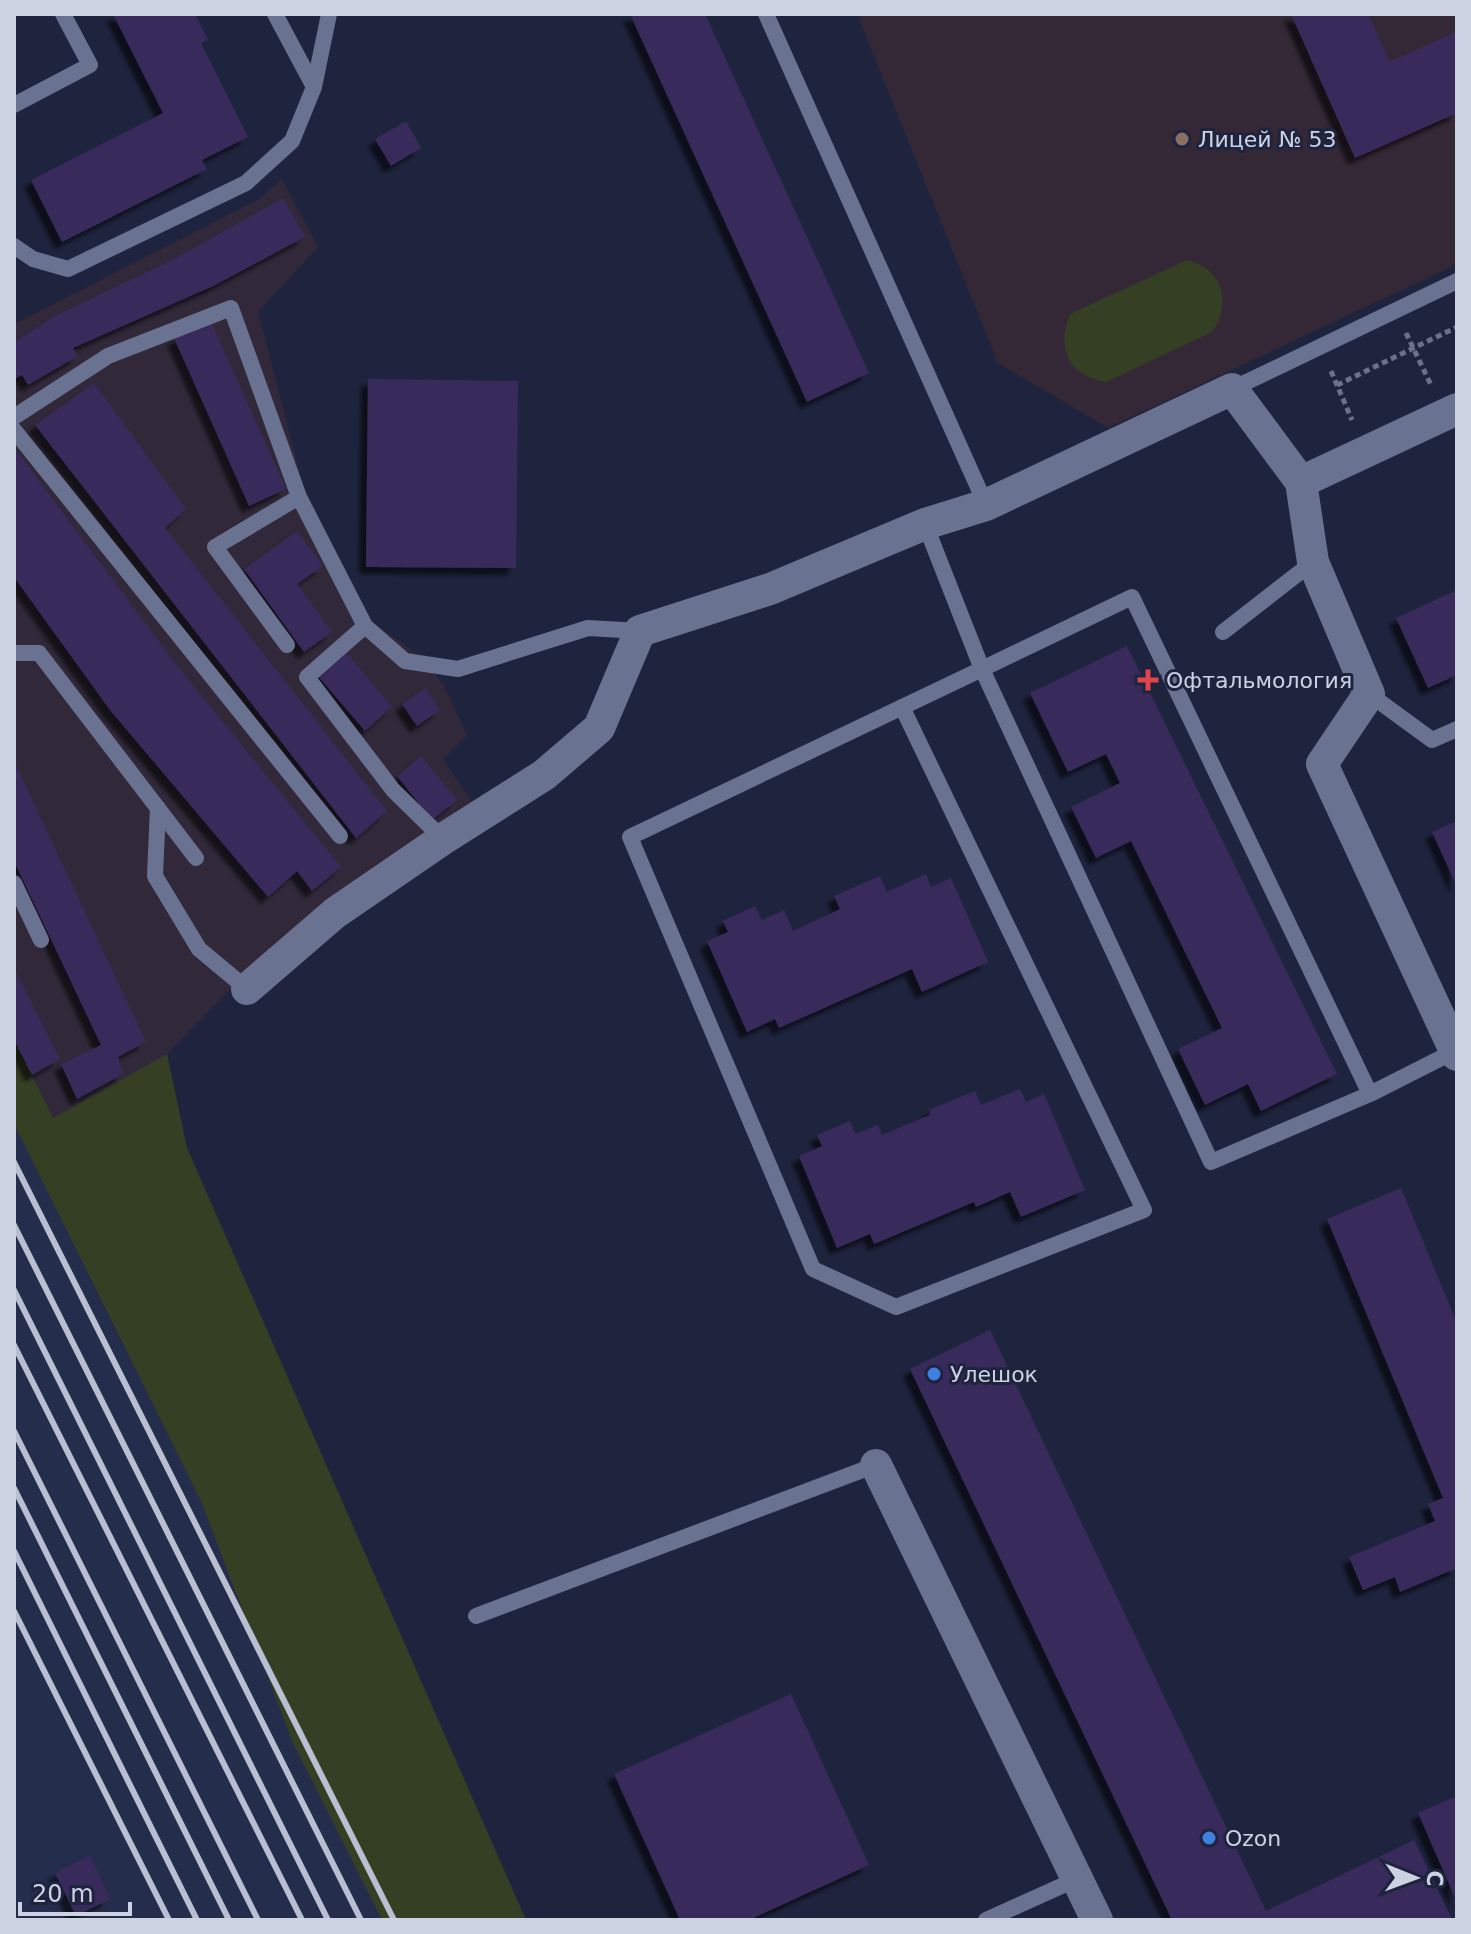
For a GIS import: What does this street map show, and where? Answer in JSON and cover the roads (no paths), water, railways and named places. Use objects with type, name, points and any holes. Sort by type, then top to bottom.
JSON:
[{"type":"street","points":[[247,989],[335,913],[544,775],[599,728],[640,631],[770,589],[925,524],[986,505],[1232,389],[1301,482],[1313,562],[1369,694],[1322,764],[1456,1053]]},
{"type":"street","points":[[1301,482],[1457,409]]},
{"type":"street","points":[[876,1465],[1097,1920]]},
{"type":"lane","points":[[14,105],[90,65],[63,14]]},
{"type":"lane","points":[[275,14],[314,87]]},
{"type":"lane","points":[[14,246],[33,259],[68,269],[246,183],[292,141],[314,87],[329,14]]},
{"type":"lane","points":[[766,14],[986,505]]},
{"type":"lane","points":[[1232,389],[1457,281]]},
{"type":"lane","points":[[14,417],[108,356],[231,308],[299,497],[365,626],[405,661],[458,669],[588,628],[640,631]]},
{"type":"lane","points":[[14,430],[340,836]]},
{"type":"lane","points":[[287,645],[215,547],[299,497]]},
{"type":"lane","points":[[925,524],[982,669],[1211,1162],[1370,1094],[1456,1053]]},
{"type":"lane","points":[[1223,632],[1313,562]]},
{"type":"lane","points":[[902,707],[1144,1210],[896,1307],[813,1269],[630,837],[1132,597],[1370,1094]]},
{"type":"lane","points":[[365,626],[307,677],[393,790],[443,839]]},
{"type":"lane","points":[[14,653],[39,653],[196,858]]},
{"type":"lane","points":[[1369,694],[1432,740],[1457,729]]},
{"type":"lane","points":[[158,808],[155,876],[199,949],[247,989]]},
{"type":"lane","points":[[14,883],[41,940]]},
{"type":"lane","points":[[476,1616],[876,1465]]},
{"type":"lane","points":[[986,1920],[1077,1879]]},
{"type":"railway","points":[[14,1162],[394,1920]]},
{"type":"railway","points":[[14,1225],[361,1920]]},
{"type":"railway","points":[[14,1290],[328,1920]]},
{"type":"railway","points":[[14,1345],[302,1920]]},
{"type":"railway","points":[[14,1431],[258,1920]]},
{"type":"railway","points":[[14,1488],[229,1920]]},
{"type":"railway","points":[[14,1551],[197,1920]]},
{"type":"railway","points":[[14,1611],[169,1920]]},
{"type":"place","name":"Лицей № 53","points":[[1182,139]]},
{"type":"place","name":"Офтальмология","points":[[1148,680]]},
{"type":"place","name":"Улешок","points":[[934,1374]]},
{"type":"place","name":"Ozon","points":[[1209,1838]]}]
